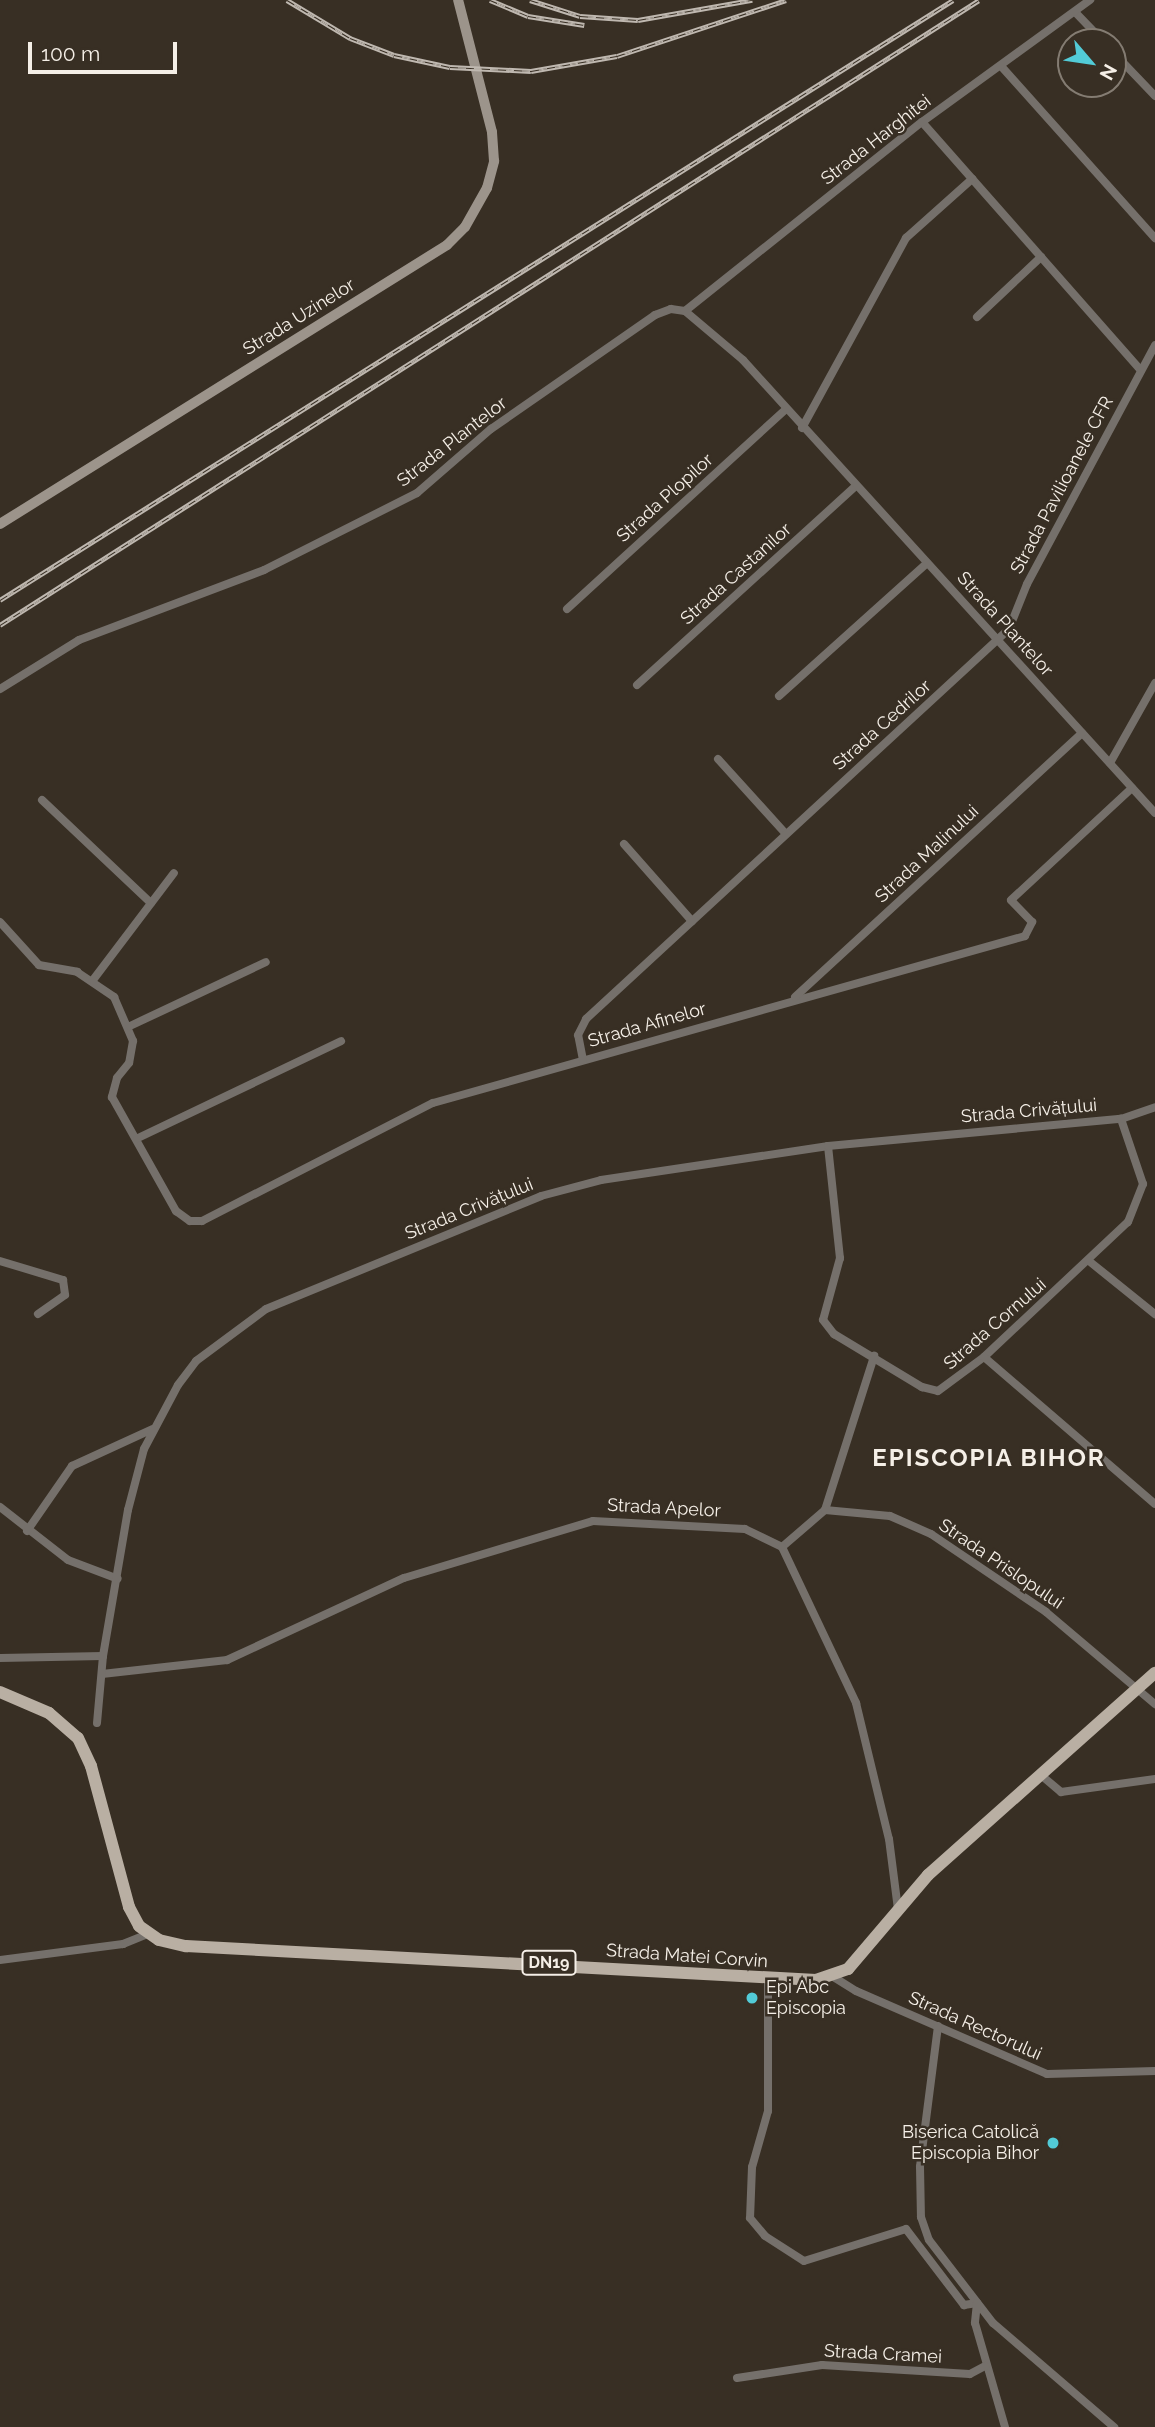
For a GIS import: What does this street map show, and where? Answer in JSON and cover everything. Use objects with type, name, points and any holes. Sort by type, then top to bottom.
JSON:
[{"type":"main road","points":[[832,1976],[848,1969],[872,1946],[898,1909],[928,1875],[1155,1673]]},
{"type":"main road","points":[[0,1692],[49,1713],[78,1738],[91,1766],[121,1887],[139,1926],[148,1934]]},
{"type":"main road","name":"Strada Matei Corvin","points":[[148,1934],[186,1946],[462,1957],[768,1979],[832,1976]]},
{"type":"street","name":"Strada Uzinelor","points":[[0,524],[447,245],[479,207],[494,161],[492,132],[458,0]]},
{"type":"street","name":"Strada Harghitei","points":[[685,311],[922,122],[1090,0]]},
{"type":"street","points":[[1075,12],[1090,28]]},
{"type":"street","points":[[1001,66],[1155,238]]},
{"type":"street","points":[[1127,67],[1155,96]]},
{"type":"street","points":[[922,122],[1141,370]]},
{"type":"street","points":[[802,428],[906,238],[972,179]]},
{"type":"street","points":[[976,317],[1041,257]]},
{"type":"street","name":"Strada Plantelor","points":[[0,690],[79,640],[140,614],[264,570],[417,493],[491,429],[655,315],[670,309],[685,311],[743,360],[785,410],[1000,640],[1155,813]]},
{"type":"street","name":"Strada Pavilioanele CFR","points":[[1000,640],[1155,345]]},
{"type":"street","name":"Strada Plopilor","points":[[567,609],[785,410]]},
{"type":"street","name":"Strada Castanilor","points":[[636,685],[856,486]]},
{"type":"street","points":[[779,696],[927,563]]},
{"type":"street","name":"Strada Cedrilor","points":[[583,1060],[578,1035],[581,1026],[786,834],[1000,640]]},
{"type":"street","points":[[1110,764],[1155,683]]},
{"type":"street","name":"Strada Malinului","points":[[793,999],[1082,733]]},
{"type":"street","points":[[718,759],[786,834]]},
{"type":"street","name":"Strada Afinelor","points":[[130,1026],[132,1054],[117,1078],[112,1097],[138,1138],[176,1211],[190,1221],[202,1221],[433,1103],[793,999],[1025,936],[1032,922],[1012,900],[1132,789]]},
{"type":"street","points":[[42,800],[151,903]]},
{"type":"street","points":[[624,844],[692,921]]},
{"type":"street","points":[[93,979],[174,873]]},
{"type":"street","points":[[0,922],[39,965],[93,979],[114,997],[130,1026],[266,962]]},
{"type":"street","points":[[138,1138],[341,1041]]},
{"type":"street","name":"Strada Crivățului","points":[[97,1723],[103,1656],[128,1510],[153,1429],[196,1361],[236,1328],[298,1295],[541,1196],[651,1171],[828,1146],[1121,1119],[1155,1107]]},
{"type":"street","name":"Strada Cornului","points":[[828,1146],[840,1258],[824,1320],[834,1334],[922,1387],[938,1391],[984,1357],[1128,1222],[1143,1184],[1121,1119]]},
{"type":"street","points":[[0,1261],[63,1280],[65,1295],[38,1314]]},
{"type":"street","points":[[1089,1261],[1155,1314]]},
{"type":"street","points":[[874,1356],[825,1510],[782,1547],[856,1703],[889,1839],[898,1909]]},
{"type":"street","points":[[984,1357],[1155,1504]]},
{"type":"street","points":[[27,1531],[72,1466],[153,1429]]},
{"type":"street","points":[[0,1507],[27,1531],[68,1560],[118,1578]]},
{"type":"street","name":"Strada Prislopului","points":[[825,1510],[890,1516],[931,1534],[1046,1612],[1155,1704]]},
{"type":"street","name":"Strada Apelor","points":[[102,1674],[227,1660],[404,1578],[593,1521],[729,1527],[761,1535],[782,1547]]},
{"type":"street","points":[[0,1658],[103,1656]]},
{"type":"street","points":[[1042,1776],[1061,1793],[1155,1779]]},
{"type":"street","points":[[0,1960],[123,1944],[148,1934]]},
{"type":"street","name":"Strada Rectorului","points":[[832,1976],[1047,2074],[1155,2071]]},
{"type":"street","points":[[768,1979],[768,2111],[752,2167],[750,2218],[765,2236],[804,2261],[906,2229],[964,2305],[977,2303]]},
{"type":"street","points":[[938,2026],[920,2167],[921,2217],[929,2240],[977,2303],[1114,2427]]},
{"type":"street","points":[[977,2303],[975,2323],[1005,2427]]},
{"type":"street","name":"Strada Cramei","points":[[737,2378],[822,2365],[970,2374],[985,2365]]},
{"type":"railway","points":[[287,0],[350,38],[394,55],[450,67],[531,71],[617,56],[786,0]]},
{"type":"railway","points":[[490,0],[528,16],[584,25]]},
{"type":"railway","points":[[530,0],[580,16],[638,20],[752,0]]},
{"type":"railway","points":[[0,600],[953,0]]},
{"type":"railway","points":[[0,625],[979,0]]},
{"type":"place","name":"Epi Abc Episcopia","points":[[752,1998]]},
{"type":"place","name":"Biserica Catolică Episcopia Bihor","points":[[1053,2143]]},
{"type":"district","name":"EPISCOPIA BIHOR","points":[[989,1458]]}]
